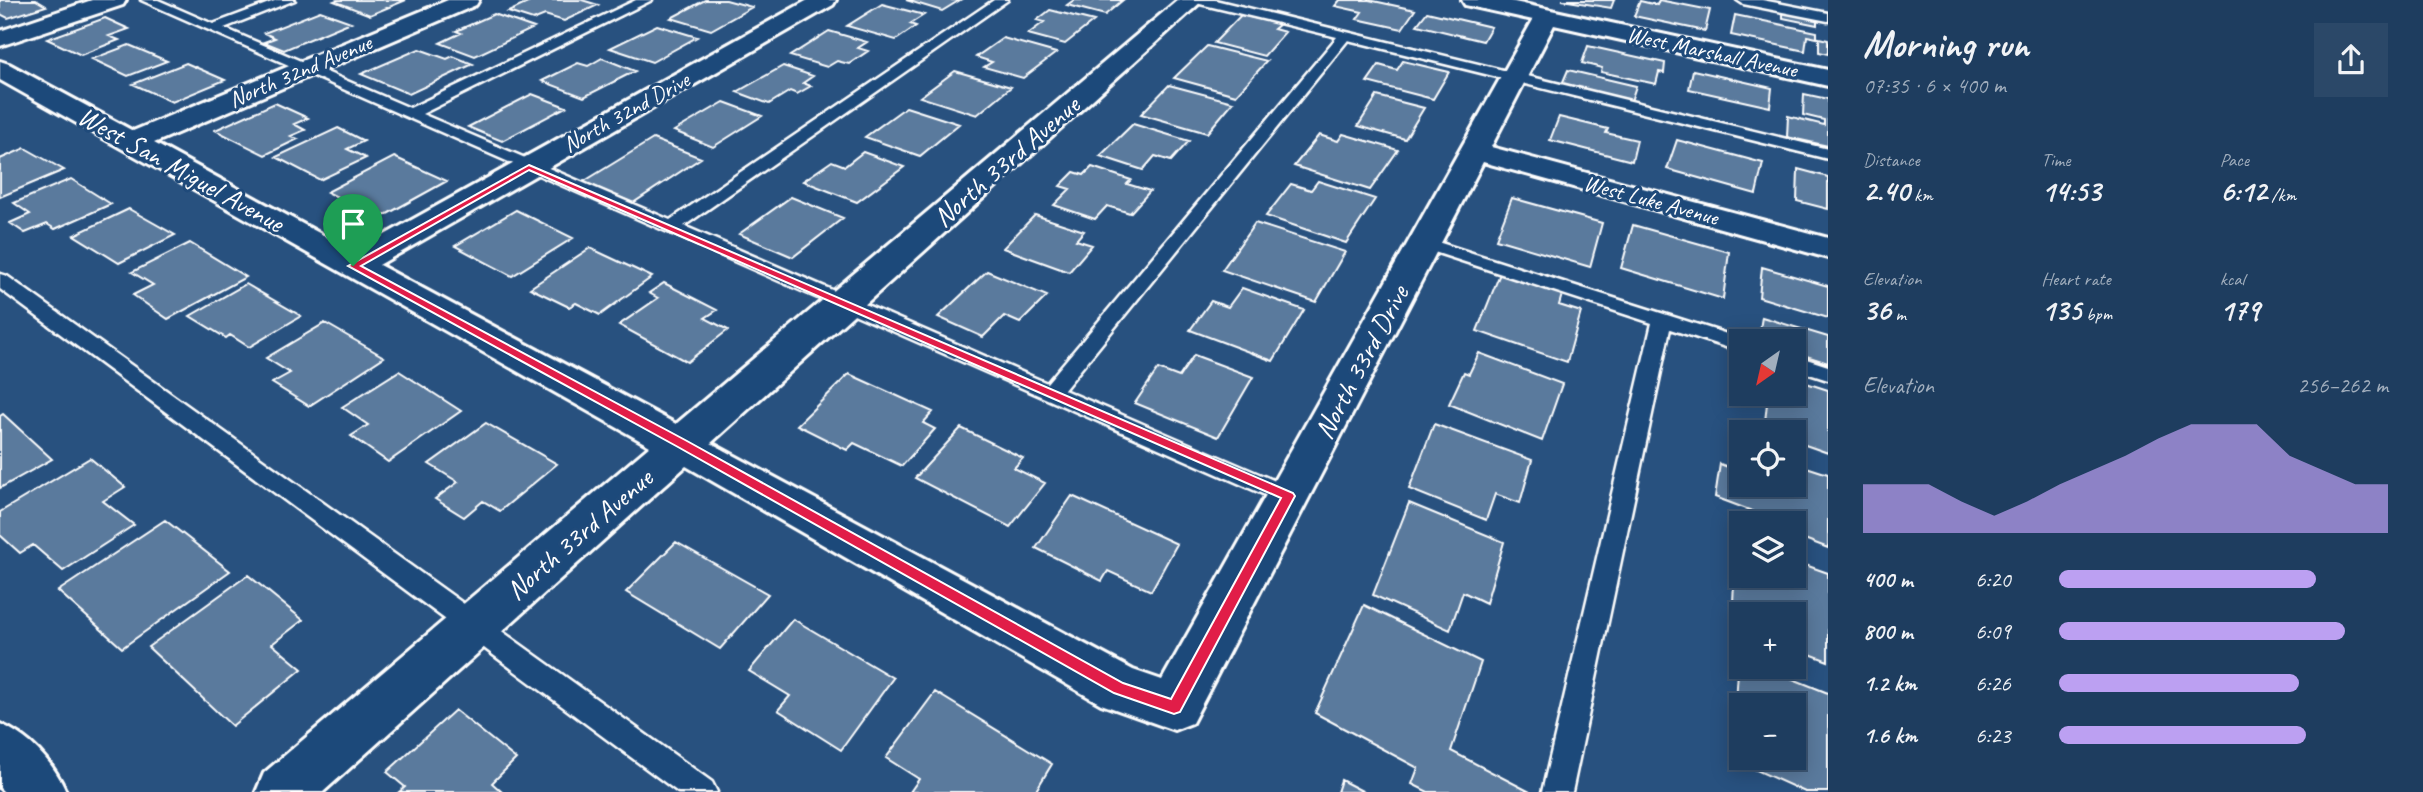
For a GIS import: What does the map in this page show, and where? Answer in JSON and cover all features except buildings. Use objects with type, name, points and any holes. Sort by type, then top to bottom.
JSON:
[{"type":"street","points":[[0,39],[115,0]]},
{"type":"street","name":"North 32nd Avenue","points":[[131,142],[468,0]]},
{"type":"street","name":"North 32nd Drive","points":[[353,266],[825,0]]},
{"type":"street","name":"North 33rd Avenue","points":[[283,792],[1192,0]]},
{"type":"street","name":"West Marshall Avenue","points":[[1474,0],[1828,78]]},
{"type":"street","name":"North 33rd Drive","points":[[1174,707],[1547,16]]},
{"type":"street","name":"West San Miguel Avenue","points":[[0,69],[353,266],[683,444],[1119,688],[1174,707]]},
{"type":"street","name":"West Luke Avenue","points":[[1474,151],[1828,248]]},
{"type":"street","points":[[0,749],[38,792]]},
{"type":"lane","points":[[147,0],[1288,496]]},
{"type":"lane","points":[[213,28],[289,0]]},
{"type":"lane","points":[[410,114],[646,0]]},
{"type":"lane","points":[[670,228],[1002,0]]},
{"type":"lane","points":[[1200,0],[1828,154]]},
{"type":"lane","points":[[1743,0],[1828,17]]},
{"type":"lane","points":[[1050,393],[1345,36]]},
{"type":"lane","points":[[1425,243],[1729,341]]},
{"type":"lane","points":[[0,280],[702,792]]},
{"type":"lane","points":[[1557,792],[1662,320]]},
{"type":"lane","points":[[1806,366],[1828,373]]},
{"type":"route","points":[[529,167],[1288,496],[1174,707],[1119,688],[683,444],[353,266],[529,167]]}]
